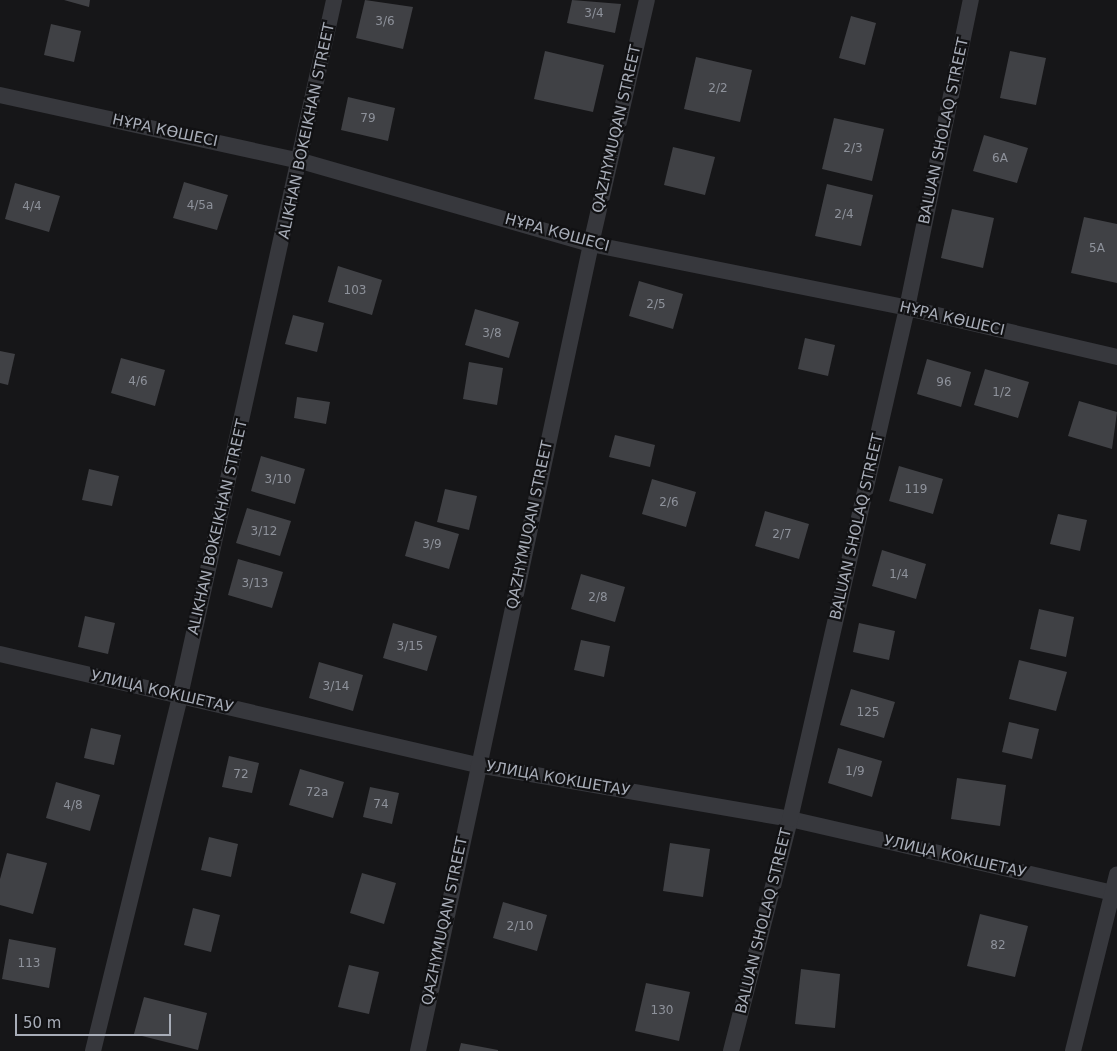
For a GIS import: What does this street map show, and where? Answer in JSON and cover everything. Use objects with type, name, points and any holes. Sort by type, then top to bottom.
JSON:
[{"type":"street","name":"ALIKHAN BOKEIKHAN STREET","points":[[93,1051],[180,696],[301,161],[334,0]]},
{"type":"street","name":"QAZHYMUQAN STREET","points":[[418,1051],[591,244],[647,0]]},
{"type":"street","name":"BALUAN SHOLAQ STREET","points":[[731,1051],[790,818],[907,308],[971,0]]},
{"type":"street","name":"НҰРА КӨШЕСІ","points":[[0,96],[301,161],[591,244],[907,308],[1117,356]]},
{"type":"street","name":"УЛИЦА КОКШЕТАУ","points":[[0,654],[478,765],[790,818],[1115,894]]},
{"type":"street","points":[[1073,1051],[1115,894],[1117,874]]},
{"type":"building","points":[[64,0],[90,0],[89,7]]},
{"type":"building","points":[[365,0],[413,7],[403,49],[356,38]]},
{"type":"building","points":[[572,0],[621,4],[615,33],[567,23]]},
{"type":"building","points":[[851,16],[876,23],[865,65],[839,58]]},
{"type":"building","points":[[51,24],[81,31],[74,62],[44,55]]},
{"type":"building","points":[[545,51],[604,65],[593,112],[534,99]]},
{"type":"building","points":[[1010,51],[1046,58],[1036,105],[1000,98]]},
{"type":"building","points":[[696,57],[752,70],[740,122],[684,109]]},
{"type":"building","points":[[348,97],[395,108],[388,141],[341,130]]},
{"type":"building","points":[[834,118],[884,129],[872,181],[822,169]]},
{"type":"building","points":[[984,135],[1028,148],[1017,183],[973,171]]},
{"type":"building","points":[[673,147],[715,157],[705,195],[664,185]]},
{"type":"building","points":[[184,182],[228,195],[217,230],[173,218]]},
{"type":"building","points":[[15,183],[60,196],[49,232],[5,219]]},
{"type":"building","points":[[827,184],[873,195],[861,246],[815,236]]},
{"type":"building","points":[[952,209],[994,218],[983,268],[941,258]]},
{"type":"building","points":[[1084,217],[1117,224],[1117,283],[1071,273]]},
{"type":"building","points":[[338,266],[382,280],[372,315],[328,302]]},
{"type":"building","points":[[639,281],[683,294],[673,329],[629,316]]},
{"type":"building","points":[[475,309],[519,322],[509,358],[465,345]]},
{"type":"building","points":[[293,315],[324,323],[317,352],[285,344]]},
{"type":"building","points":[[805,338],[835,345],[828,376],[798,369]]},
{"type":"building","points":[[0,351],[15,354],[8,385],[0,383]]},
{"type":"building","points":[[121,358],[165,370],[155,406],[111,393]]},
{"type":"building","points":[[927,359],[971,372],[961,407],[917,394]]},
{"type":"building","points":[[469,362],[503,368],[497,405],[463,399]]},
{"type":"building","points":[[985,369],[1029,382],[1018,418],[974,405]]},
{"type":"building","points":[[297,397],[330,402],[326,424],[294,418]]},
{"type":"building","points":[[1079,401],[1117,412],[1112,449],[1068,436]]},
{"type":"building","points":[[615,435],[655,445],[650,467],[609,457]]},
{"type":"building","points":[[261,456],[305,469],[295,504],[251,491]]},
{"type":"building","points":[[899,466],[943,479],[933,514],[889,501]]},
{"type":"building","points":[[89,469],[119,476],[112,506],[82,500]]},
{"type":"building","points":[[652,479],[696,492],[686,527],[642,514]]},
{"type":"building","points":[[445,489],[477,496],[469,530],[437,522]]},
{"type":"building","points":[[247,508],[291,521],[280,556],[236,543]]},
{"type":"building","points":[[765,511],[809,524],[799,559],[755,546]]},
{"type":"building","points":[[1058,514],[1087,520],[1080,551],[1050,544]]},
{"type":"building","points":[[415,521],[459,534],[449,569],[405,556]]},
{"type":"building","points":[[882,550],[926,564],[916,599],[872,586]]},
{"type":"building","points":[[238,559],[283,572],[272,608],[228,595]]},
{"type":"building","points":[[581,574],[625,587],[615,622],[571,609]]},
{"type":"building","points":[[1039,609],[1074,617],[1066,657],[1030,649]]},
{"type":"building","points":[[85,616],[115,623],[108,654],[78,647]]},
{"type":"building","points":[[393,623],[437,636],[427,671],[383,658]]},
{"type":"building","points":[[859,623],[895,631],[889,660],[853,652]]},
{"type":"building","points":[[581,640],[610,646],[604,677],[574,670]]},
{"type":"building","points":[[1019,660],[1067,672],[1056,711],[1009,699]]},
{"type":"building","points":[[319,662],[363,675],[353,711],[309,698]]},
{"type":"building","points":[[851,689],[895,702],[884,738],[840,725]]},
{"type":"building","points":[[1009,722],[1039,729],[1032,759],[1002,752]]},
{"type":"building","points":[[91,728],[121,735],[114,765],[84,758]]},
{"type":"building","points":[[838,748],[882,761],[872,797],[828,783]]},
{"type":"building","points":[[229,756],[259,763],[252,793],[222,787]]},
{"type":"building","points":[[300,769],[344,782],[333,818],[289,805]]},
{"type":"building","points":[[957,778],[1006,785],[1000,826],[951,819]]},
{"type":"building","points":[[56,782],[100,795],[90,831],[46,818]]},
{"type":"building","points":[[370,787],[399,793],[392,824],[363,817]]},
{"type":"building","points":[[209,837],[238,844],[231,877],[201,870]]},
{"type":"building","points":[[670,843],[710,849],[703,897],[663,891]]},
{"type":"building","points":[[7,853],[47,863],[33,914],[0,905],[0,879]]},
{"type":"building","points":[[362,873],[396,883],[384,924],[350,913]]},
{"type":"building","points":[[503,902],[547,915],[537,951],[493,938]]},
{"type":"building","points":[[193,908],[220,915],[211,952],[184,945]]},
{"type":"building","points":[[980,914],[1028,926],[1015,977],[967,966]]},
{"type":"building","points":[[9,939],[56,948],[49,988],[2,979]]},
{"type":"building","points":[[349,965],[379,972],[369,1014],[338,1007]]},
{"type":"building","points":[[801,969],[840,974],[835,1028],[795,1024]]},
{"type":"building","points":[[646,983],[690,992],[679,1041],[635,1031]]},
{"type":"building","points":[[144,997],[207,1013],[198,1050],[134,1034]]},
{"type":"building","points":[[461,1043],[498,1050],[498,1051],[459,1051]]}]
